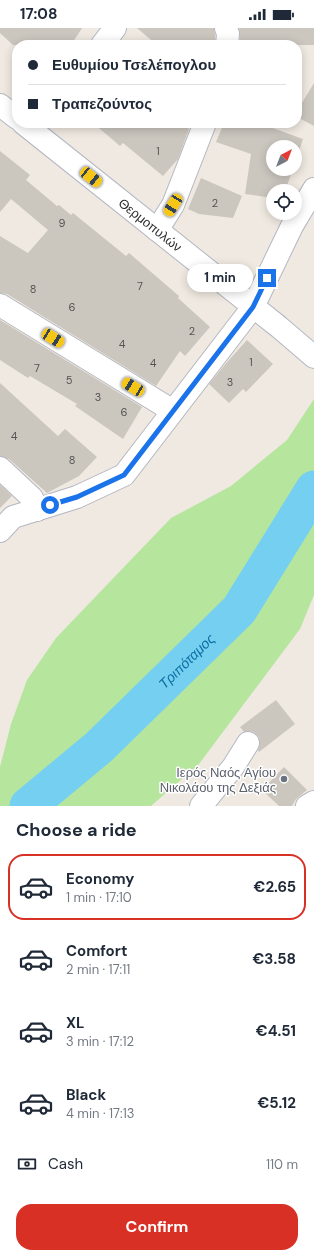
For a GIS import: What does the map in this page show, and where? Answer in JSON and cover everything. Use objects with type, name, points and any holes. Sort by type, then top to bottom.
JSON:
[{"type":"street","points":[[106,40],[115,28]]},
{"type":"street","points":[[226,28],[228,34],[227,40]]},
{"type":"street","points":[[0,105],[12,114]]},
{"type":"street","name":"Θερμοπυλών","points":[[34,128],[157,230],[314,357]]},
{"type":"street","points":[[157,230],[173,205],[204,128]]},
{"type":"street","points":[[0,531],[13,517],[77,497],[124,475],[253,307],[292,226],[314,189]]},
{"type":"street","points":[[0,305],[173,411]]},
{"type":"street","points":[[0,468],[32,498],[37,510]]},
{"type":"street","points":[[201,806],[233,767],[248,743]]},
{"type":"street","points":[[308,806],[314,802]]},
{"type":"green space","points":[[314,399],[314,595],[300,629],[199,764],[151,806],[0,806],[0,767],[11,724],[27,680],[56,638],[171,518],[231,486],[287,440]]},
{"type":"building","points":[[0,28],[82,28],[74,40],[12,40],[12,44],[0,33]]},
{"type":"building","points":[[137,28],[214,28],[215,35],[215,40],[151,40]]},
{"type":"building","points":[[239,28],[314,28],[314,45],[302,45],[302,40],[240,40]]},
{"type":"building","points":[[314,83],[314,126],[302,120],[302,103]]},
{"type":"building","points":[[99,128],[189,129],[178,159],[163,176],[123,143],[120,146]]},
{"type":"building","points":[[222,128],[273,128],[303,139],[302,142],[302,140],[266,140],[266,176],[290,176],[288,184],[266,184],[266,197],[245,194],[251,154],[216,142]]},
{"type":"building","points":[[0,151],[30,175],[26,180],[57,206],[59,205],[71,215],[73,213],[126,256],[129,253],[179,296],[178,298],[210,327],[185,356],[180,351],[156,386],[7,294],[0,293],[0,236],[28,253],[48,230],[11,199],[0,212]]},
{"type":"building","points":[[201,178],[242,196],[233,218],[199,214],[188,209]]},
{"type":"building","points":[[0,320],[142,407],[123,439],[75,406],[77,404],[30,376],[28,378],[0,360]]},
{"type":"building","points":[[247,340],[273,364],[246,392],[243,389],[229,403],[209,384]]},
{"type":"building","points":[[0,383],[58,436],[65,429],[97,457],[79,476],[47,493],[9,459],[0,456]]},
{"type":"building","points":[[0,485],[12,496],[0,508]]},
{"type":"building","points":[[276,700],[295,724],[259,752],[259,737],[254,732],[244,732],[240,727]]},
{"type":"building","name":"Ιερός Ναός Αγίου Νικολάου της Δεξιάς","points":[[284,767],[307,790],[296,799],[292,806],[279,806],[262,790]]},
{"type":"waterway","name":"Τριπόταμος","points":[[28,806],[99,747],[239,610],[314,489]]},
{"type":"place","name":"Ιερός Ναός Αγίου Νικολάου της Δεξιάς","points":[[284,779]]},
{"type":"route","points":[[50,505],[77,497],[124,475],[253,307],[267,278]]}]
